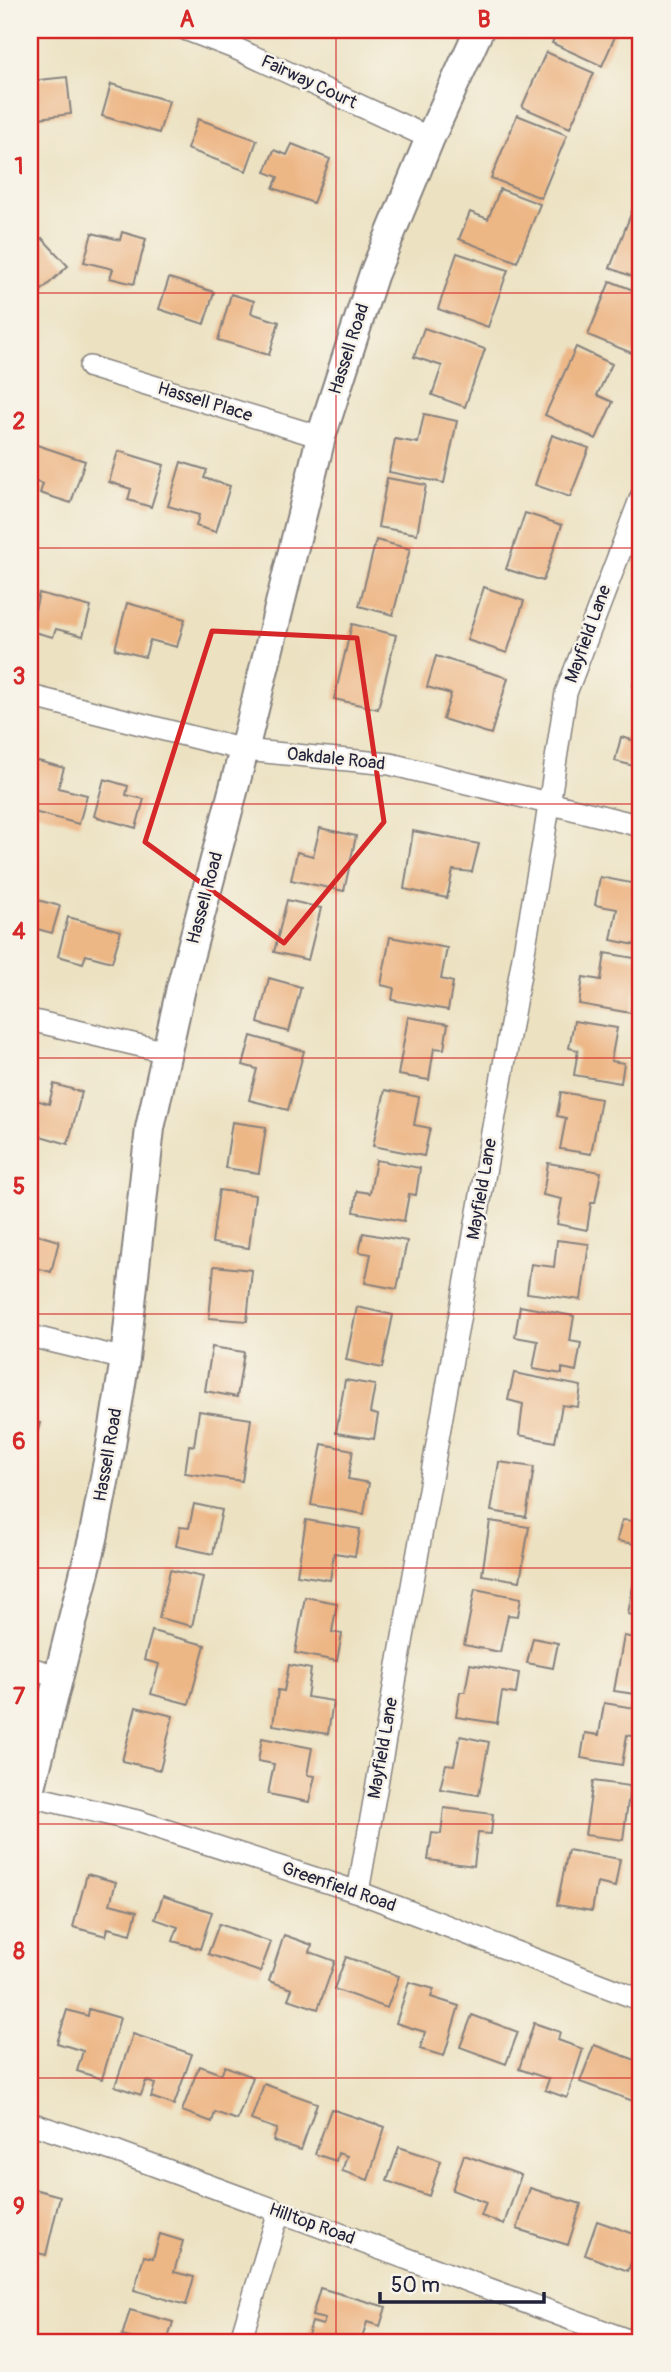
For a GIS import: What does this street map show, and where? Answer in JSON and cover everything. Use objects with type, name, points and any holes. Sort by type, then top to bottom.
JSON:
[{"type":"street","name":"Fairway Court","points":[[187,30],[237,49],[430,138]]},
{"type":"street","name":"Hassell Road","points":[[30,1794],[93,1539],[110,1451],[125,1359],[150,1128],[181,988],[244,750],[321,437],[373,276],[430,138],[480,30]]},
{"type":"street","name":"Hassell Place","points":[[90,367],[321,437]]},
{"type":"street","name":"Mayfield Lane","points":[[358,1892],[550,804],[566,693],[641,498]]},
{"type":"street","name":"Oakdale Road","points":[[30,696],[244,750],[390,764],[641,826]]},
{"type":"street","points":[[30,1020],[167,1052]]},
{"type":"street","points":[[30,1336],[125,1359]]},
{"type":"street","points":[[30,1668],[58,1676]]},
{"type":"street","name":"Greenfield Road","points":[[30,1794],[137,1821],[358,1892],[641,2000]]},
{"type":"street","name":"Hilltop Road","points":[[30,2123],[279,2211],[574,2332],[633,2342]]},
{"type":"street","points":[[240,2342],[279,2211]]},
{"type":"highlighted area","points":[[212,631],[357,638],[384,822],[284,943],[145,842]]},
{"type":"building","points":[[558,30],[618,30],[602,66],[552,43]]},
{"type":"building","points":[[546,52],[594,73],[570,128],[522,107]]},
{"type":"building","points":[[67,77],[71,114],[30,119],[30,81]]},
{"type":"building","points":[[111,84],[169,101],[159,133],[102,116]]},
{"type":"building","points":[[517,115],[567,135],[541,198],[491,178]]},
{"type":"building","points":[[198,119],[257,140],[246,171],[187,149]]},
{"type":"building","points":[[292,144],[330,159],[313,203],[273,188],[278,177],[265,172],[274,150],[287,155]]},
{"type":"building","points":[[500,189],[540,204],[517,262],[459,239],[470,212],[488,219]]},
{"type":"building","points":[[634,206],[641,208],[641,280],[610,268]]},
{"type":"building","points":[[122,232],[146,239],[134,284],[110,278],[113,269],[84,262],[92,233],[120,240]]},
{"type":"building","points":[[42,238],[68,266],[30,301],[30,249]]},
{"type":"building","points":[[457,253],[508,270],[488,327],[438,309]]},
{"type":"building","points":[[169,278],[214,292],[204,324],[159,309]]},
{"type":"building","points":[[610,281],[641,293],[641,335],[634,354],[588,335]]},
{"type":"building","points":[[231,294],[254,301],[251,313],[279,322],[269,355],[218,340]]},
{"type":"building","points":[[424,328],[485,349],[465,407],[432,395],[442,366],[414,357]]},
{"type":"building","points":[[576,347],[612,364],[597,395],[613,402],[596,439],[545,415]]},
{"type":"building","points":[[424,414],[457,421],[444,483],[389,472],[395,439],[418,443]]},
{"type":"building","points":[[552,435],[589,448],[570,497],[535,485]]},
{"type":"building","points":[[34,444],[85,461],[71,503],[40,493],[43,484],[30,480],[30,456]]},
{"type":"building","points":[[118,451],[164,465],[151,507],[128,500],[131,489],[109,482]]},
{"type":"building","points":[[181,462],[207,470],[204,478],[230,486],[216,532],[196,526],[199,515],[168,506]]},
{"type":"building","points":[[387,478],[426,485],[417,534],[378,527]]},
{"type":"building","points":[[525,513],[562,525],[543,581],[506,569]]},
{"type":"building","points":[[376,540],[410,549],[393,615],[359,606]]},
{"type":"building","points":[[484,587],[524,601],[507,653],[467,640]]},
{"type":"building","points":[[39,593],[91,607],[83,636],[56,629],[53,637],[30,631]]},
{"type":"building","points":[[127,603],[185,619],[177,647],[150,640],[145,657],[115,649]]},
{"type":"building","points":[[352,624],[396,635],[378,709],[334,699]]},
{"type":"building","points":[[436,656],[508,678],[491,734],[443,719],[451,694],[427,687]]},
{"type":"building","points":[[641,660],[641,689],[633,686]]},
{"type":"building","points":[[621,737],[639,742],[641,737],[641,768],[615,761]]},
{"type":"building","points":[[35,760],[64,768],[58,788],[87,795],[79,824],[30,811],[30,779]]},
{"type":"building","points":[[104,779],[128,786],[126,795],[144,799],[136,828],[94,816]]},
{"type":"building","points":[[320,828],[356,836],[344,891],[291,880],[297,852],[313,856]]},
{"type":"building","points":[[413,831],[479,844],[472,872],[453,870],[447,898],[404,889]]},
{"type":"building","points":[[600,877],[641,885],[641,914],[635,945],[611,940],[617,909],[595,905]]},
{"type":"building","points":[[30,898],[60,906],[52,933],[30,927]]},
{"type":"building","points":[[287,900],[321,908],[308,960],[274,952]]},
{"type":"building","points":[[68,917],[121,931],[112,962],[86,955],[83,963],[58,956]]},
{"type":"building","points":[[390,937],[447,948],[441,979],[453,982],[448,1010],[392,1000],[394,988],[381,985]]},
{"type":"building","points":[[605,953],[640,959],[631,1013],[579,1004],[583,977],[601,980]]},
{"type":"building","points":[[269,978],[301,987],[289,1032],[258,1023]]},
{"type":"building","points":[[408,1017],[448,1024],[444,1049],[434,1048],[429,1080],[398,1075]]},
{"type":"building","points":[[574,1021],[617,1028],[611,1061],[624,1063],[621,1083],[574,1075],[578,1050],[569,1048]]},
{"type":"building","points":[[251,1036],[304,1051],[288,1110],[249,1100],[257,1069],[243,1065]]},
{"type":"building","points":[[54,1084],[82,1092],[68,1144],[30,1133],[30,1098],[49,1104]]},
{"type":"building","points":[[385,1090],[419,1097],[414,1125],[430,1128],[424,1156],[373,1146]]},
{"type":"building","points":[[561,1092],[601,1099],[591,1154],[560,1149],[566,1118],[557,1116]]},
{"type":"building","points":[[232,1122],[266,1127],[259,1173],[225,1168]]},
{"type":"building","points":[[376,1160],[420,1168],[416,1195],[409,1194],[404,1221],[354,1212],[357,1191],[370,1193]]},
{"type":"building","points":[[548,1163],[601,1172],[595,1203],[591,1203],[587,1230],[557,1224],[562,1199],[543,1195]]},
{"type":"building","points":[[219,1190],[255,1195],[249,1248],[212,1243]]},
{"type":"building","points":[[30,1233],[59,1241],[51,1272],[30,1266]]},
{"type":"building","points":[[363,1233],[407,1241],[397,1289],[365,1283],[371,1254],[359,1252]]},
{"type":"building","points":[[557,1240],[589,1244],[581,1300],[527,1293],[531,1264],[554,1267]]},
{"type":"building","points":[[214,1266],[252,1270],[247,1321],[209,1318]]},
{"type":"building","points":[[520,1306],[574,1316],[570,1341],[581,1343],[576,1371],[562,1368],[562,1374],[533,1369],[538,1341],[515,1337]]},
{"type":"building","points":[[357,1307],[393,1315],[382,1368],[346,1360]]},
{"type":"building","points":[[212,1347],[244,1352],[237,1397],[205,1391]]},
{"type":"building","points":[[514,1373],[581,1386],[578,1407],[562,1405],[555,1442],[519,1435],[523,1404],[508,1400]]},
{"type":"building","points":[[345,1380],[375,1385],[370,1413],[378,1415],[374,1439],[336,1433]]},
{"type":"building","points":[[199,1411],[251,1419],[242,1481],[185,1473],[189,1445],[194,1446]]},
{"type":"building","points":[[30,1421],[40,1423],[33,1448],[30,1448]]},
{"type":"building","points":[[322,1444],[353,1450],[348,1479],[369,1483],[364,1514],[311,1505]]},
{"type":"building","points":[[499,1462],[534,1467],[526,1517],[491,1511]]},
{"type":"building","points":[[637,1489],[641,1489],[641,1545],[617,1541],[622,1520],[633,1521]]},
{"type":"building","points":[[194,1504],[222,1510],[213,1554],[176,1546],[180,1527],[189,1528]]},
{"type":"building","points":[[306,1520],[360,1529],[355,1556],[334,1553],[330,1580],[297,1575]]},
{"type":"building","points":[[490,1521],[529,1527],[520,1581],[482,1575]]},
{"type":"building","points":[[636,1569],[641,1570],[641,1617],[628,1614]]},
{"type":"building","points":[[170,1570],[203,1577],[192,1626],[159,1618]]},
{"type":"building","points":[[475,1589],[521,1598],[518,1616],[508,1615],[500,1652],[464,1645]]},
{"type":"building","points":[[305,1597],[337,1603],[332,1632],[342,1634],[337,1661],[295,1653]]},
{"type":"building","points":[[152,1631],[205,1645],[189,1704],[151,1694],[159,1664],[144,1660]]},
{"type":"building","points":[[624,1636],[641,1639],[641,1695],[614,1691]]},
{"type":"building","points":[[533,1638],[558,1643],[553,1668],[527,1663]]},
{"type":"building","points":[[470,1664],[519,1673],[516,1694],[502,1692],[497,1723],[456,1717],[460,1692],[465,1692]]},
{"type":"building","points":[[289,1665],[311,1669],[307,1697],[333,1701],[328,1734],[273,1725],[278,1690],[284,1691]]},
{"type":"building","points":[[604,1703],[641,1709],[641,1738],[627,1735],[622,1765],[581,1758],[585,1733],[599,1735]]},
{"type":"building","points":[[136,1707],[173,1716],[160,1770],[122,1761]]},
{"type":"building","points":[[460,1736],[489,1742],[479,1795],[440,1789],[446,1764],[454,1765]]},
{"type":"building","points":[[262,1738],[312,1748],[307,1775],[315,1776],[309,1802],[268,1794],[274,1764],[258,1761]]},
{"type":"building","points":[[593,1781],[630,1786],[623,1840],[585,1835]]},
{"type":"building","points":[[444,1808],[493,1814],[491,1834],[478,1833],[474,1866],[428,1860],[432,1833],[441,1834]]},
{"type":"building","points":[[568,1850],[620,1859],[615,1887],[597,1883],[592,1911],[557,1905]]},
{"type":"building","points":[[87,1874],[116,1882],[110,1904],[137,1911],[131,1934],[108,1928],[106,1936],[73,1927]]},
{"type":"building","points":[[163,1896],[212,1912],[200,1949],[173,1941],[178,1927],[155,1919]]},
{"type":"building","points":[[219,1924],[271,1942],[260,1972],[208,1954]]},
{"type":"building","points":[[284,1935],[312,1945],[310,1952],[335,1961],[318,2009],[288,1999],[292,1989],[269,1981]]},
{"type":"building","points":[[346,1957],[399,1976],[387,2008],[334,1989]]},
{"type":"building","points":[[409,1982],[434,1989],[431,1997],[459,2006],[444,2056],[420,2049],[425,2032],[396,2023]]},
{"type":"building","points":[[89,2009],[120,2018],[102,2079],[77,2071],[83,2051],[57,2043],[67,2010],[88,2016]]},
{"type":"building","points":[[472,2015],[518,2032],[506,2064],[460,2047]]},
{"type":"building","points":[[534,2023],[560,2032],[558,2040],[583,2049],[567,2098],[545,2090],[549,2079],[519,2069]]},
{"type":"building","points":[[133,2034],[192,2054],[174,2105],[151,2097],[155,2084],[146,2081],[141,2095],[115,2086]]},
{"type":"building","points":[[594,2045],[641,2062],[641,2079],[633,2101],[580,2082]]},
{"type":"building","points":[[199,2066],[221,2074],[225,2066],[253,2077],[237,2120],[215,2112],[212,2122],[182,2111]]},
{"type":"building","points":[[264,2084],[317,2103],[301,2150],[273,2141],[277,2129],[251,2120]]},
{"type":"building","points":[[331,2109],[385,2127],[368,2180],[342,2171],[347,2156],[338,2153],[336,2161],[315,2154]]},
{"type":"building","points":[[399,2147],[441,2161],[429,2196],[387,2181]]},
{"type":"building","points":[[464,2155],[521,2175],[504,2224],[481,2216],[486,2203],[452,2190]]},
{"type":"building","points":[[30,2188],[60,2196],[46,2255],[30,2251]]},
{"type":"building","points":[[530,2188],[581,2204],[568,2245],[517,2229]]},
{"type":"building","points":[[597,2221],[640,2236],[628,2271],[585,2255]]},
{"type":"building","points":[[160,2234],[183,2241],[174,2272],[194,2277],[186,2305],[134,2290],[144,2256],[153,2258]]},
{"type":"building","points":[[320,2288],[386,2307],[380,2326],[367,2322],[361,2342],[306,2342],[312,2322],[323,2325],[325,2319],[312,2316]]},
{"type":"building","points":[[130,2310],[173,2322],[167,2342],[133,2342],[134,2339],[122,2336]]}]
